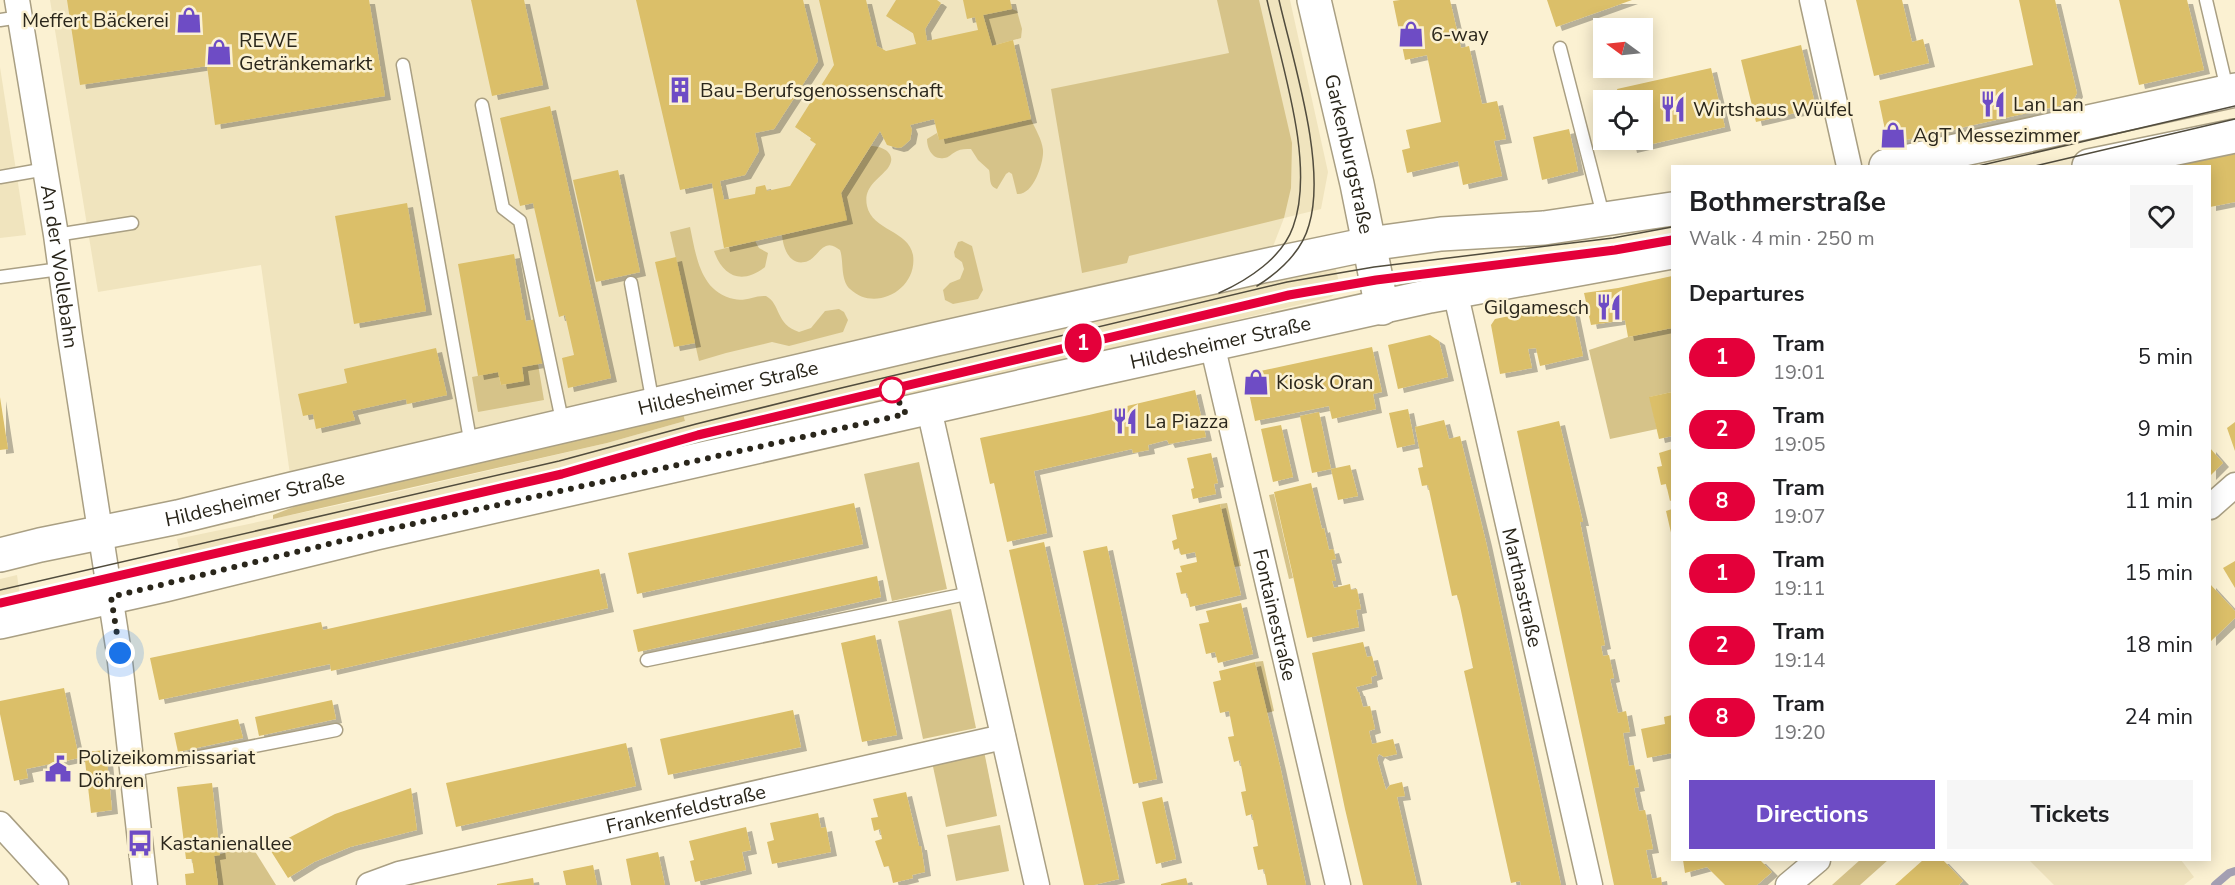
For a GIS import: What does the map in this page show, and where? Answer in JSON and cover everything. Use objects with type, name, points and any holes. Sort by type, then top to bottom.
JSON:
[{"type":"main road","name":"Garkenburgstraße","points":[[1314,0],[1382,308]]},
{"type":"main road","points":[[1891,165],[2232,91]]},
{"type":"main road","points":[[2094,165],[2235,136]]},
{"type":"main road","name":"Hildesheimer Straße","points":[[0,555],[178,517],[1171,286],[1369,244],[1442,234],[1544,228],[1671,209]]},
{"type":"main road","name":"Hildesheimer Straße","points":[[0,622],[399,527],[1212,344],[1455,291],[1671,252]]},
{"type":"street","points":[[1812,0],[1849,165]]},
{"type":"street","name":"An der Wollebahn","points":[[12,12],[46,169],[57,235],[60,269],[111,597],[145,885]]},
{"type":"street","name":"Marthastraße","points":[[1455,291],[1590,885]]},
{"type":"street","name":"Fontainestraße","points":[[1212,344],[1338,885]]},
{"type":"street","points":[[929,409],[1037,885]]},
{"type":"street","points":[[2211,506],[2235,485]]},
{"type":"street","name":"Frankenfeldstraße","points":[[369,885],[399,874],[1003,737]]},
{"type":"street","points":[[0,824],[56,885]]},
{"type":"street","points":[[1788,885],[1817,861]]},
{"type":"lane","points":[[2206,0],[2232,91]]},
{"type":"lane","points":[[1560,48],[1604,219]]},
{"type":"lane","points":[[403,65],[472,447]]},
{"type":"lane","points":[[482,105],[503,208],[520,221],[563,426]]},
{"type":"lane","points":[[0,177],[46,169]]},
{"type":"lane","points":[[57,235],[132,223]]},
{"type":"lane","points":[[0,277],[60,269]]},
{"type":"lane","points":[[631,283],[654,405]]},
{"type":"lane","points":[[647,660],[971,593]]},
{"type":"lane","points":[[133,770],[336,730]]},
{"type":"shaded area","points":[[50,0],[1290,0],[1328,172],[1321,209],[1284,218],[1272,249],[292,489],[261,265],[98,292]]},
{"type":"shaded area","points":[[1217,0],[1259,0],[1292,143],[1291,188],[1284,218],[1129,256],[1127,263],[1082,273],[1051,89],[1229,53]]},
{"type":"shaded area","points":[[1012,9],[1017,11],[1022,29],[1021,38],[992,46],[983,15]]},
{"type":"shaded area","points":[[0,67],[26,235],[0,238]]},
{"type":"shaded area","points":[[1031,119],[1041,142],[1043,156],[1033,184],[1023,193],[1017,194],[1012,174],[1009,172],[997,189],[994,188],[991,184],[989,170],[978,160],[971,149],[960,150],[940,158],[931,153],[928,146],[927,139],[937,133],[939,139]]},
{"type":"shaded area","points":[[871,146],[880,147],[888,152],[891,163],[869,189],[866,199],[867,206],[870,214],[876,220],[898,235],[910,247],[913,267],[909,278],[893,294],[871,299],[860,296],[847,285],[843,276],[840,250],[826,246],[808,261],[796,262],[786,251],[782,235],[846,220],[841,193]]},
{"type":"shaded area","points":[[690,227],[702,271],[714,289],[738,300],[766,296],[774,304],[786,324],[799,332],[811,328],[825,311],[839,309],[844,312],[848,320],[843,332],[789,346],[772,342],[699,361],[670,232]]},
{"type":"shaded area","points":[[755,241],[759,248],[768,253],[765,267],[749,276],[734,276],[728,272],[714,251]]},
{"type":"shaded area","points":[[962,241],[972,246],[983,290],[978,299],[953,304],[945,300],[943,290],[950,283],[960,279],[964,269],[962,262],[955,257],[954,252],[958,242]]},
{"type":"shaded area","points":[[1335,266],[1341,290],[1331,297],[771,432],[691,444],[590,473],[183,565],[177,539],[358,501],[607,443],[685,421],[682,410]]},
{"type":"shaded area","points":[[1671,328],[1671,392],[1650,397],[1657,429],[1610,439],[1589,350],[1628,337]]},
{"type":"shaded area","points":[[538,364],[544,400],[478,412],[472,377],[498,372],[501,385],[524,381],[522,367]]},
{"type":"shaded area","points":[[682,410],[685,421],[607,443],[273,519],[273,515],[301,504]]},
{"type":"shaded area","points":[[919,462],[947,589],[892,601],[864,474]]},
{"type":"shaded area","points":[[1274,494],[1293,578],[1289,579],[1269,495]]},
{"type":"shaded area","points":[[1227,503],[1241,566],[1234,567],[1220,504]]},
{"type":"shaded area","points":[[17,575],[21,602],[0,607],[0,579]]},
{"type":"shaded area","points":[[951,609],[976,728],[923,739],[898,621]]},
{"type":"shaded area","points":[[1263,661],[1274,711],[1267,713],[1255,662]]},
{"type":"shaded area","points":[[984,751],[997,816],[946,827],[932,762]]},
{"type":"shaded area","points":[[1000,825],[1009,871],[956,881],[947,835]]},
{"type":"shaded area","points":[[251,845],[276,885],[218,885],[214,856]]},
{"type":"shaded area","points":[[1859,861],[1887,861],[1860,885],[1832,885]]},
{"type":"shaded area","points":[[2030,861],[2182,861],[2194,877],[2184,885],[2054,885]]},
{"type":"building","points":[[67,0],[369,0],[385,96],[215,125],[207,66],[80,85]]},
{"type":"building","points":[[471,0],[524,0],[543,85],[492,96]]},
{"type":"building","points":[[636,0],[803,0],[818,61],[774,129],[755,133],[759,151],[745,175],[720,181],[724,200],[755,194],[756,187],[765,185],[767,191],[790,186],[816,144],[795,127],[834,65],[819,0],[866,0],[877,46],[886,51],[916,44],[913,33],[886,16],[896,0],[937,0],[941,3],[925,29],[927,41],[978,30],[975,17],[967,19],[963,0],[1010,0],[1012,9],[983,15],[992,46],[1013,40],[1031,119],[939,140],[934,119],[910,125],[912,130],[910,140],[898,148],[887,145],[880,131],[841,193],[847,220],[724,248],[712,183],[680,190]]},
{"type":"building","points":[[1450,0],[1461,48],[1469,46],[1482,104],[1497,101],[1506,139],[1494,141],[1502,176],[1463,185],[1458,161],[1407,173],[1402,150],[1410,148],[1406,130],[1441,122],[1427,55],[1405,60],[1393,1]]},
{"type":"building","points":[[1547,0],[1632,0],[1556,27]]},
{"type":"building","points":[[1856,0],[1902,0],[1912,42],[1923,39],[1929,63],[1874,76]]},
{"type":"building","points":[[2019,0],[2055,0],[2077,93],[2072,103],[1888,144],[1879,101],[2033,65]]},
{"type":"building","points":[[2119,0],[2187,0],[2204,70],[2139,85]]},
{"type":"building","points":[[1801,45],[1816,108],[1756,122],[1741,60]]},
{"type":"building","points":[[1711,68],[1725,127],[1653,144],[1653,90],[1617,89]]},
{"type":"building","points":[[550,106],[611,378],[568,388],[562,358],[574,355],[565,315],[559,317],[533,203],[520,206],[500,118]]},
{"type":"building","points":[[1569,129],[1578,171],[1542,180],[1533,137]]},
{"type":"building","points":[[2235,154],[2235,202],[2211,207],[2211,165],[2180,165]]},
{"type":"building","points":[[618,170],[640,272],[596,282],[573,180]]},
{"type":"building","points":[[407,203],[426,311],[354,324],[335,216]]},
{"type":"building","points":[[514,254],[526,321],[536,319],[544,363],[522,367],[524,381],[501,385],[498,372],[478,376],[458,264]]},
{"type":"building","points":[[676,257],[695,343],[674,347],[655,262]]},
{"type":"building","points":[[1671,276],[1671,328],[1628,337],[1625,320],[1591,325],[1584,293]]},
{"type":"building","points":[[1572,303],[1583,356],[1540,366],[1536,348],[1528,349],[1532,368],[1500,374],[1491,325],[1495,319]]},
{"type":"building","points":[[1430,335],[1439,341],[1448,377],[1398,389],[1388,345]]},
{"type":"building","points":[[1372,347],[1382,392],[1373,394],[1376,409],[1332,419],[1329,406],[1255,421],[1246,379],[1251,373]]},
{"type":"building","points":[[436,348],[447,395],[407,404],[406,399],[352,411],[355,420],[316,429],[313,414],[303,416],[298,394],[347,383],[344,369]]},
{"type":"building","points":[[1195,390],[1206,437],[1169,444],[1167,440],[1148,445],[1149,450],[1133,453],[1132,449],[1034,471],[1047,533],[1007,542],[994,483],[990,484],[980,438]]},
{"type":"building","points":[[1671,392],[1671,436],[1659,439],[1649,397]]},
{"type":"building","points":[[0,397],[8,449],[0,450]]},
{"type":"building","points":[[1408,409],[1415,444],[1397,448],[1389,413]]},
{"type":"building","points":[[1319,412],[1331,469],[1312,473],[1300,416]]},
{"type":"building","points":[[1444,420],[1449,439],[1460,436],[1486,542],[1561,885],[1521,885],[1520,881],[1511,883],[1464,671],[1473,668],[1460,606],[1457,595],[1452,596],[1428,485],[1422,486],[1418,468],[1423,467],[1415,427]]},
{"type":"building","points":[[1559,421],[1583,522],[1580,522],[1605,645],[1601,646],[1603,656],[1609,655],[1614,678],[1610,679],[1618,713],[1626,711],[1630,732],[1623,733],[1629,766],[1634,765],[1639,787],[1634,788],[1639,811],[1645,810],[1653,849],[1646,850],[1652,879],[1661,877],[1662,885],[1614,885],[1517,431]]},
{"type":"building","points":[[2235,422],[2235,451],[2227,428]]},
{"type":"building","points":[[1281,425],[1293,477],[1273,482],[1261,429]]},
{"type":"building","points":[[1671,449],[1670,501],[1666,484],[1661,485],[1657,467],[1662,466],[1659,453]]},
{"type":"building","points":[[2211,449],[2223,463],[2211,475]]},
{"type":"building","points":[[1211,453],[1218,483],[1214,484],[1216,494],[1193,499],[1191,489],[1194,488],[1187,458]]},
{"type":"building","points":[[1350,465],[1358,496],[1338,500],[1331,469]]},
{"type":"building","points":[[1311,483],[1322,529],[1324,528],[1329,550],[1333,549],[1336,559],[1331,560],[1336,581],[1332,581],[1334,588],[1350,584],[1351,590],[1357,589],[1361,609],[1356,610],[1359,627],[1307,638],[1274,492]]},
{"type":"building","points":[[854,503],[863,544],[637,594],[628,553]]},
{"type":"building","points":[[1220,504],[1241,595],[1190,607],[1187,593],[1181,594],[1176,573],[1182,572],[1180,566],[1197,562],[1196,556],[1195,552],[1181,555],[1179,548],[1174,550],[1172,541],[1177,539],[1172,515]]},
{"type":"building","points":[[1671,509],[1671,533],[1666,511]]},
{"type":"building","points":[[1044,542],[1119,879],[1094,885],[1084,885],[1009,550]]},
{"type":"building","points":[[1107,546],[1157,779],[1133,784],[1083,551]]},
{"type":"building","points":[[2235,561],[2235,588],[2223,568]]},
{"type":"building","points":[[599,569],[608,608],[331,671],[330,664],[159,700],[150,658],[321,622],[323,630]]},
{"type":"building","points":[[877,576],[881,597],[638,652],[633,630]]},
{"type":"building","points":[[2211,585],[2235,611],[2235,618],[2211,641]]},
{"type":"building","points":[[1241,603],[1253,654],[1218,663],[1215,652],[1206,654],[1199,624],[1209,622],[1206,611]]},
{"type":"building","points":[[875,635],[897,735],[862,742],[841,643]]},
{"type":"building","points":[[1363,642],[1367,657],[1372,656],[1377,675],[1371,677],[1372,683],[1356,687],[1363,707],[1370,706],[1375,729],[1369,731],[1372,744],[1393,739],[1397,754],[1384,757],[1379,754],[1377,758],[1386,790],[1390,785],[1402,782],[1405,796],[1397,797],[1417,885],[1363,885],[1345,809],[1312,653]]},
{"type":"building","points":[[1255,662],[1306,885],[1267,885],[1264,869],[1258,870],[1253,847],[1258,846],[1252,814],[1246,816],[1241,792],[1246,791],[1240,760],[1234,762],[1228,737],[1234,736],[1229,711],[1220,713],[1213,682],[1221,680],[1219,671]]},
{"type":"building","points":[[64,688],[79,758],[26,769],[28,778],[14,781],[0,714],[0,701]]},
{"type":"building","points":[[332,700],[336,719],[259,736],[255,717]]},
{"type":"building","points":[[793,710],[801,747],[668,775],[660,739]]},
{"type":"building","points":[[1671,715],[1671,753],[1647,758],[1641,729],[1665,724],[1664,717]]},
{"type":"building","points":[[238,719],[243,738],[178,752],[174,733]]},
{"type":"building","points":[[626,743],[636,786],[456,827],[446,783]]},
{"type":"building","points":[[106,750],[112,810],[91,813],[84,752]]},
{"type":"building","points":[[212,783],[220,855],[214,856],[218,885],[186,885],[185,874],[194,873],[192,859],[186,859],[177,787]]},
{"type":"building","points":[[411,788],[417,830],[350,847],[314,862],[288,878],[269,848],[335,814]]},
{"type":"building","points":[[906,792],[919,846],[921,846],[925,872],[893,883],[889,866],[884,867],[875,841],[882,839],[880,829],[874,831],[871,818],[878,817],[873,799]]},
{"type":"building","points":[[1162,797],[1176,859],[1156,864],[1142,802]]},
{"type":"building","points":[[818,813],[821,828],[826,827],[831,852],[772,864],[767,842],[774,840],[770,823]]},
{"type":"building","points":[[746,827],[751,850],[742,852],[746,870],[695,882],[690,861],[694,860],[689,841]]},
{"type":"building","points":[[658,852],[665,885],[631,885],[626,859]]},
{"type":"building","points":[[1683,861],[1761,861],[1772,872],[1757,885],[1725,885],[1707,867],[1685,873]]},
{"type":"building","points":[[1922,861],[1944,861],[1963,881],[1959,885],[1895,885]]},
{"type":"building","points":[[593,865],[597,885],[566,885],[563,871]]},
{"type":"building","points":[[533,878],[534,885],[497,885],[497,884]]},
{"type":"building","points":[[1186,878],[1188,885],[1161,885],[1161,884]]},
{"type":"waterway","points":[[2215,885],[2229,873],[2235,871]]},
{"type":"tram line","points":[[1219,293],[1252,275],[1281,249],[1293,227],[1299,202],[1301,174],[1299,145],[1267,0]]},
{"type":"tram line","points":[[1257,286],[1281,267],[1301,244],[1309,225],[1313,201],[1314,173],[1306,113],[1279,0]]},
{"type":"tram line","points":[[1982,165],[2235,106]]},
{"type":"tram line","points":[[2039,165],[2235,119]]},
{"type":"tram line","points":[[0,590],[559,461],[837,389],[1287,282],[1374,267],[1613,238],[1671,227]]},
{"type":"tram line","points":[[0,603],[562,473],[698,435],[1289,295],[1376,280],[1615,250],[1671,240]]},
{"type":"tram line","name":"1","points":[[0,603],[562,474],[698,435],[1289,295],[1376,280],[1615,250],[1671,240]]},
{"type":"place","name":"Meffert Bäckerei","points":[[189,20]]},
{"type":"place","name":"6-way","points":[[1411,34]]},
{"type":"place","name":"REWE Getränkemarkt","points":[[219,52]]},
{"type":"place","name":"Bau-Berufsgenossenschaft","points":[[680,90]]},
{"type":"place","name":"Lan Lan","points":[[1993,104]]},
{"type":"place","name":"Wirtshaus Wülfel","points":[[1673,109]]},
{"type":"place","name":"AgT Messezimmer","points":[[1893,135]]},
{"type":"place","name":"Gilgamesch","points":[[1609,307]]},
{"type":"place","name":"Kiosk Oran","points":[[1256,382]]},
{"type":"place","name":"La Piazza","points":[[1125,421]]},
{"type":"place","name":"Polizeikommissariat Döhren","points":[[58,769]]},
{"type":"place","name":"Kastanienallee","points":[[140,843]]},
{"type":"route","points":[[120,653],[111,597],[399,527],[906,414],[892,390]]}]
